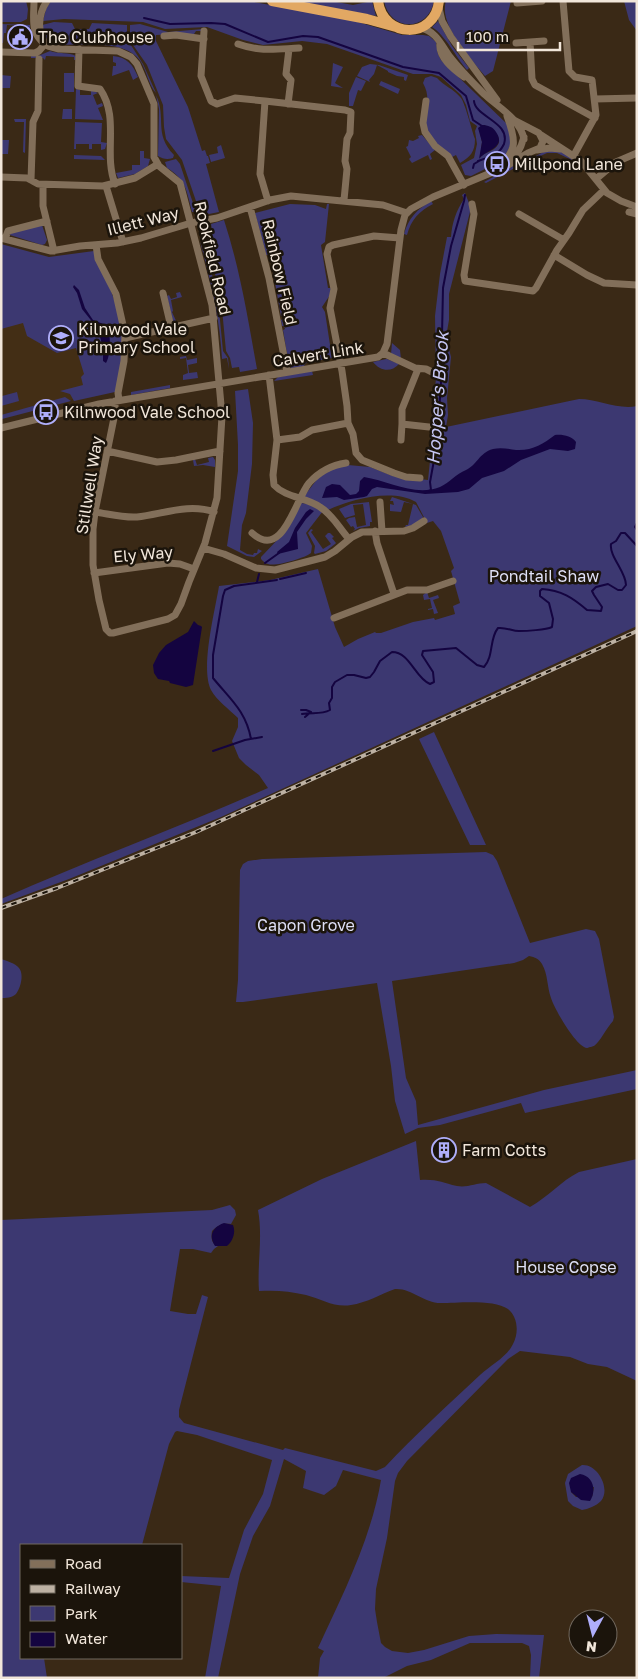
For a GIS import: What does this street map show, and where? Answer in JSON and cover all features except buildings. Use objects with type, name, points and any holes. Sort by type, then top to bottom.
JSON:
[{"type":"highway","points":[[272,1],[367,19],[404,30],[422,28],[435,16],[439,5]]},
{"type":"highway","points":[[378,1],[382,14],[396,28]]},
{"type":"street","points":[[1,177],[24,178],[36,184],[106,186],[135,178],[158,164],[153,154],[154,104],[137,64],[131,57],[118,50],[56,48],[39,39],[35,31],[34,1]]},
{"type":"street","points":[[1,52],[35,53],[40,50],[44,42],[41,35],[40,22],[47,1]]},
{"type":"street","points":[[517,3],[542,1]]},
{"type":"street","points":[[563,1],[568,71],[576,77],[592,80],[595,99],[596,113],[574,155]]},
{"type":"street","points":[[439,5],[442,21],[450,37],[505,111],[514,135],[512,149],[508,158],[488,175]]},
{"type":"street","points":[[422,28],[430,30],[440,42],[441,52],[458,73],[481,90],[514,120],[521,130],[527,149],[535,151],[550,148],[563,150]]},
{"type":"street","points":[[164,36],[204,35],[201,76],[211,101],[217,104],[237,98],[352,112],[350,133],[347,139],[344,200]]},
{"type":"street","points":[[516,42],[544,41]]},
{"type":"street","points":[[530,42],[532,79],[534,84],[594,118]]},
{"type":"street","points":[[238,44],[259,50],[299,48]]},
{"type":"street","points":[[79,49],[78,86],[100,89],[110,111],[110,165],[114,184]]},
{"type":"street","points":[[288,104],[291,80],[286,74],[289,49]]},
{"type":"street","points":[[31,180],[33,122],[38,110],[39,59]]},
{"type":"street","points":[[595,99],[637,98]]},
{"type":"street","points":[[426,101],[423,123],[425,132],[435,146],[448,156],[464,186]]},
{"type":"street","points":[[265,102],[260,174],[268,201]]},
{"type":"street","points":[[514,120],[574,155],[588,168],[604,190],[615,199],[637,207]]},
{"type":"street","points":[[407,213],[433,197],[464,186],[488,175],[535,151],[542,145],[543,139],[537,133],[527,133],[511,163]]},
{"type":"street","points":[[596,179],[616,162],[637,153]]},
{"type":"street","name":"Rookfield Road","points":[[108,632],[116,633],[173,617],[180,608],[203,548],[217,498],[222,416],[214,318],[210,295],[180,183],[158,164]]},
{"type":"street","points":[[43,184],[42,204],[54,251]]},
{"type":"street","points":[[106,186],[123,242]]},
{"type":"street","points":[[472,204],[474,214],[464,275],[466,282],[533,291],[583,210],[604,190]]},
{"type":"street","name":"Illett Way","points":[[3,238],[44,250],[54,251],[123,242],[191,223],[217,218],[268,201],[294,196],[386,206],[407,213]]},
{"type":"street","name":"Rainbow Field","points":[[250,207],[270,278],[287,372]]},
{"type":"street","points":[[629,212],[637,214]]},
{"type":"street","name":"Calvert Link","points":[[1,428],[75,409],[117,401],[378,357],[383,353],[387,344],[400,238],[403,221],[407,213]]},
{"type":"street","points":[[519,214],[564,240]]},
{"type":"street","points":[[3,238],[8,231],[47,221]]},
{"type":"street","points":[[400,238],[370,237],[333,245],[328,250],[334,289],[330,308],[347,406],[348,423],[353,434],[356,453],[362,460],[394,473],[406,477],[420,478]]},
{"type":"street","name":"Stillwell Way","points":[[96,245],[98,260],[116,294],[125,338],[123,366],[117,401],[93,524],[94,573],[102,618],[108,632]]},
{"type":"street","points":[[554,255],[604,283],[637,285]]},
{"type":"street","points":[[163,293],[171,327]]},
{"type":"street","points":[[125,338],[214,318]]},
{"type":"street","points":[[383,353],[418,369],[426,369],[434,373]]},
{"type":"street","points":[[401,440],[402,409],[418,369]]},
{"type":"street","points":[[269,376],[277,440],[273,474],[274,485],[280,490],[315,504],[328,512],[349,539]]},
{"type":"street","points":[[277,440],[300,437],[312,430],[348,423]]},
{"type":"street","points":[[402,424],[429,427]]},
{"type":"street","points":[[107,451],[157,462],[220,451]]},
{"type":"street","points":[[252,533],[266,540],[276,538],[282,531],[307,485],[318,474],[330,467],[346,463]]},
{"type":"street","points":[[380,502],[377,543],[394,594]]},
{"type":"street","points":[[95,512],[131,517],[192,508],[214,512]]},
{"type":"street","points":[[203,548],[224,554],[256,568],[275,570],[325,557],[362,532],[407,530],[424,521]]},
{"type":"street","name":"Ely Way","points":[[94,573],[168,562],[194,569]]},
{"type":"street","points":[[334,618],[394,594],[409,590],[427,590],[453,581]]},
{"type":"shaded area","name":"Kilnwood Vale Primary School","points":[[1,271],[48,281],[113,391],[1,417]]},
{"type":"green space","points":[[1,1],[26,1],[28,9],[27,19],[21,22],[1,22]]},
{"type":"green space","points":[[51,1],[249,1],[351,20],[402,35],[429,36],[436,42],[441,60],[508,125],[511,144],[501,161],[497,159],[488,163],[487,168],[471,176],[465,175],[461,165],[474,158],[477,144],[475,131],[477,126],[470,121],[461,95],[441,77],[432,74],[413,74],[327,44],[302,41],[263,45],[207,27],[165,29],[143,22],[64,19],[43,21],[46,9]],"holes":[[[484,125],[497,135],[499,142],[494,149],[480,158],[482,142],[479,128]]]},
{"type":"green space","points":[[294,1],[331,1],[353,5],[372,1],[376,16]]},
{"type":"green space","points":[[384,1],[434,1],[430,11],[424,18],[417,23],[409,24],[401,23],[393,18]]},
{"type":"green space","points":[[446,1],[511,1],[493,71],[485,76],[464,51],[451,30],[445,10]]},
{"type":"green space","points":[[624,1],[637,1],[637,31],[629,20]]},
{"type":"green space","points":[[438,21],[452,46],[469,68],[467,70],[446,41],[432,27]]},
{"type":"green space","points":[[54,22],[72,23],[75,29],[89,29],[92,23],[127,25],[127,39],[143,64],[156,93],[141,62],[134,54],[113,46],[53,44],[45,37],[42,25]]},
{"type":"green space","points":[[1,24],[30,25],[30,32],[25,32],[25,26],[7,25],[3,43],[1,43]]},
{"type":"green space","points":[[140,24],[168,32],[203,29],[203,31],[196,31],[194,34],[156,35],[156,41],[188,107],[202,151],[205,150],[208,156],[210,163],[206,164],[219,212],[209,214],[198,207],[182,160],[166,139],[163,105],[147,65],[133,45],[130,34],[130,25]]},
{"type":"green space","points":[[50,51],[76,56],[75,60],[74,57],[46,56],[45,60],[43,58],[31,58],[31,56],[38,56]]},
{"type":"green space","points":[[113,56],[129,62],[138,77],[133,80],[129,70],[112,76],[113,66],[116,66],[116,63],[113,62]]},
{"type":"green space","points":[[333,63],[343,67],[335,83],[343,88],[331,86]]},
{"type":"green space","points":[[370,64],[379,65],[408,75],[406,81],[404,77],[388,72],[377,65],[374,74],[369,80],[370,82],[357,76],[362,67]]},
{"type":"green space","points":[[64,73],[74,73],[74,92],[64,92]]},
{"type":"green space","points":[[1,75],[11,76],[10,88],[1,88]]},
{"type":"green space","points":[[431,76],[437,78],[463,101],[475,144],[471,154],[460,163],[456,155],[452,157],[436,143],[427,131],[427,94],[423,83],[425,78]]},
{"type":"green space","points":[[356,77],[366,81],[361,91],[358,90],[353,106],[349,106],[349,93]]},
{"type":"green space","points":[[381,81],[400,89],[398,94],[379,85]]},
{"type":"green space","points":[[76,89],[80,90],[80,95],[91,95],[91,90],[98,93],[93,95],[97,105],[102,103],[103,106],[98,108],[103,120],[75,119]]},
{"type":"green space","points":[[156,95],[159,103],[164,140],[174,155],[171,159],[158,156],[159,109]]},
{"type":"green space","points":[[63,109],[72,109],[72,119],[62,119]]},
{"type":"green space","points":[[14,119],[26,119],[25,153],[23,152],[24,122],[15,122]]},
{"type":"green space","points":[[75,122],[102,123],[101,142],[107,143],[105,149],[101,150],[101,144],[92,144],[92,149],[89,149],[89,144],[76,144],[76,149],[74,149]]},
{"type":"green space","points":[[422,135],[435,150],[430,154],[432,159],[430,160],[428,155],[412,163],[406,147],[409,140],[413,141]]},
{"type":"green space","points":[[1,140],[9,140],[8,154],[1,154]]},
{"type":"green space","points":[[221,145],[225,158],[211,162],[209,155],[218,153],[217,147]]},
{"type":"green space","points":[[140,151],[144,151],[144,158],[150,159],[148,166],[135,174],[118,178],[116,173],[132,170],[132,165],[140,165]]},
{"type":"green space","points":[[545,151],[561,151],[574,158],[572,160],[557,153],[547,153],[523,160],[513,169],[486,183],[484,182],[521,160],[529,156],[536,156]]},
{"type":"green space","points":[[74,155],[101,156],[105,160],[74,159]]},
{"type":"green space","points":[[176,159],[180,164],[194,206],[205,215],[198,216],[192,212],[182,181],[167,168],[165,162]]},
{"type":"green space","name":"Pondtail Shaw","points":[[465,193],[471,208],[449,294],[449,320],[446,337],[451,357],[446,427],[579,399],[623,407],[637,406],[637,626],[221,817],[69,879],[1,904],[1,899],[268,788],[259,775],[239,758],[232,741],[238,727],[238,718],[216,698],[208,680],[209,639],[219,586],[270,580],[318,569],[335,627],[344,647],[375,632],[381,633],[413,622],[434,618],[435,620],[455,614],[453,606],[460,603],[451,571],[454,568],[441,531],[433,521],[427,523],[416,502],[407,498],[384,495],[348,502],[328,510],[305,497],[305,495],[318,478],[332,469],[348,465],[370,467],[393,476],[428,480],[436,378],[435,316],[440,274],[447,237],[451,237],[455,217],[464,199],[462,195]]},
{"type":"green space","points":[[431,201],[433,204],[413,220],[407,235],[404,234],[414,215],[421,207]]},
{"type":"green space","points":[[290,204],[315,205],[326,209],[327,204],[329,204],[325,242],[321,245],[328,288],[331,288],[330,295],[322,307],[325,312],[332,358],[306,363],[303,367],[292,368],[288,366],[283,330],[285,329],[282,326],[281,320],[283,316],[281,316],[270,255],[266,255],[255,213]]},
{"type":"green space","points":[[224,220],[239,275],[257,369],[240,372],[239,367],[232,368],[226,351],[220,288],[206,249],[211,251],[206,238],[212,230],[211,224]]},
{"type":"green space","points":[[42,225],[47,240],[42,245],[10,235],[11,232]]},
{"type":"green space","points":[[200,241],[217,289],[223,351],[228,358],[229,369],[227,358],[222,359],[217,314]]},
{"type":"green space","name":"Kilnwood Vale Primary School","points":[[1,244],[49,257],[94,251],[119,316],[123,344],[115,392],[74,401],[70,394],[60,391],[83,385],[81,377],[84,374],[76,348],[57,353],[27,336],[23,323],[1,329]]},
{"type":"green space","points":[[180,292],[182,297],[171,300],[172,312],[177,323],[173,322],[167,296],[169,295],[171,299],[177,297],[176,293]]},
{"type":"green space","points":[[392,343],[400,350],[401,359],[391,354]]},
{"type":"green space","points":[[186,356],[187,360],[197,358],[197,363],[188,365],[189,373],[197,372],[198,378],[183,380],[183,375],[188,373],[186,358],[180,359],[180,357]]},
{"type":"green space","points":[[386,359],[399,364],[393,369],[386,370],[373,362]]},
{"type":"green space","points":[[312,371],[313,375],[274,381],[278,377]]},
{"type":"green space","points":[[170,385],[170,388],[131,395],[131,392]]},
{"type":"green space","points":[[248,389],[253,423],[252,464],[240,550],[253,555],[257,553],[258,549],[262,551],[254,557],[247,556],[227,546],[238,471],[235,391]]},
{"type":"green space","points":[[17,392],[19,401],[1,406],[1,394],[2,396]]},
{"type":"green space","points":[[65,397],[71,401],[2,419],[1,415]]},
{"type":"green space","points":[[213,457],[215,467],[194,466],[193,460],[195,459],[197,465],[209,462],[208,458]]},
{"type":"green space","points":[[392,497],[413,504],[404,502],[401,512],[390,511],[390,504],[394,505],[393,501],[390,501]]},
{"type":"green space","points":[[369,502],[372,522],[370,522],[370,526],[353,531],[355,529],[346,520],[355,517],[357,527],[366,525],[363,504],[353,505],[355,515],[345,518],[339,509],[351,504]]},
{"type":"green space","points":[[301,503],[323,511],[306,533],[312,546],[311,553],[283,563],[266,564],[261,557],[283,534]]},
{"type":"green space","points":[[413,504],[416,505],[423,517],[422,520],[414,525],[405,527],[408,525]]},
{"type":"green space","points":[[311,529],[313,530],[311,532],[323,549],[331,544],[325,536],[328,533],[334,537],[332,538],[336,543],[326,551],[315,554],[315,546],[308,533]]},
{"type":"green space","points":[[427,592],[429,598],[438,595],[439,598],[433,600],[438,613],[434,614],[433,609],[428,610],[432,608],[430,599],[424,600],[423,595]]},
{"type":"green space","points":[[434,732],[486,845],[470,845],[419,739]]},
{"type":"green space","name":"Capon Grove","points":[[486,852],[493,855],[497,861],[530,943],[586,929],[595,931],[599,939],[614,1017],[594,1046],[587,1048],[582,1046],[556,1010],[542,964],[537,959],[529,956],[514,963],[392,981],[406,1078],[416,1101],[418,1125],[544,1090],[637,1070],[637,1089],[525,1113],[521,1103],[440,1125],[418,1128],[405,1134],[395,1101],[377,983],[236,1002],[240,870],[243,864],[248,861],[262,859]]},
{"type":"green space","points":[[1,959],[11,962],[19,968],[21,971],[21,981],[16,994],[1,998]]},
{"type":"green space","name":"House Copse","points":[[416,1141],[420,1180],[461,1186],[486,1183],[530,1207],[579,1172],[637,1159],[637,1381],[607,1367],[588,1364],[570,1357],[520,1351],[508,1359],[407,1461],[398,1473],[395,1481],[387,1538],[376,1589],[375,1609],[381,1643],[392,1651],[408,1653],[469,1636],[496,1634],[544,1635],[539,1678],[530,1678],[531,1655],[529,1646],[522,1643],[470,1643],[431,1660],[407,1666],[383,1678],[318,1678],[320,1658],[324,1651],[318,1648],[363,1545],[381,1480],[343,1470],[336,1486],[324,1495],[303,1488],[306,1471],[284,1459],[270,1506],[253,1536],[240,1574],[218,1678],[205,1678],[221,1586],[182,1582],[182,1576],[229,1578],[244,1530],[263,1494],[272,1460],[197,1435],[177,1431],[169,1444],[142,1544],[20,1544],[20,1659],[44,1659],[47,1678],[1,1678],[1,1220],[212,1210],[230,1205],[235,1210],[236,1215],[231,1224],[221,1225],[212,1231],[213,1242],[218,1246],[211,1253],[193,1249],[180,1249],[170,1311],[196,1314],[202,1295],[208,1297],[179,1410],[179,1417],[184,1423],[283,1450],[285,1448],[376,1471],[385,1467],[480,1375],[510,1349],[516,1335],[516,1321],[508,1309],[494,1304],[476,1302],[441,1303],[429,1301],[401,1289],[395,1289],[357,1304],[345,1306],[306,1295],[277,1291],[259,1291],[260,1230],[258,1210],[322,1179]]},
{"type":"green space","points":[[582,1465],[588,1466],[598,1473],[604,1484],[604,1496],[601,1501],[592,1507],[582,1510],[573,1506],[568,1501],[565,1483],[568,1474]],"holes":[[[594,1487],[592,1497],[576,1497],[571,1492]]]},
{"type":"water","points":[[482,125],[488,126],[496,132],[499,142],[479,159],[482,142],[478,128]]},
{"type":"water","points":[[74,285],[79,290],[85,308],[93,320],[106,325],[109,329],[110,342],[106,363],[103,361],[103,348],[98,329],[82,309],[73,287]]},
{"type":"water","points":[[555,435],[564,435],[572,438],[576,442],[575,449],[568,451],[550,449],[521,460],[504,471],[482,478],[469,489],[458,492],[425,494],[377,487],[364,497],[344,500],[337,497],[322,498],[326,487],[332,484],[340,485],[350,495],[356,494],[359,491],[360,481],[364,477],[412,489],[431,490],[440,487],[470,468],[488,451],[499,448],[516,450],[532,448]]},
{"type":"water","points":[[310,509],[314,511],[297,532],[298,549],[278,554],[277,552],[289,542],[295,528]]},
{"type":"water","points":[[194,621],[202,627],[193,685],[186,687],[158,679],[154,673],[153,665],[159,653],[166,645],[188,632]]},
{"type":"water","points":[[224,1223],[233,1225],[234,1233],[232,1239],[227,1246],[215,1246],[212,1238],[214,1229]]},
{"type":"water","points":[[580,1474],[591,1481],[593,1492],[590,1501],[581,1500],[571,1492],[569,1483],[571,1478]]},
{"type":"waterway","points":[[144,18],[170,24],[225,24],[268,42],[303,36],[318,37],[403,67],[439,73],[466,96],[473,120],[482,126]]},
{"type":"waterway","points":[[474,101],[476,107],[498,125],[505,136],[504,144],[499,151],[492,156],[478,161]]},
{"type":"waterway","name":"Hopper's Brook","points":[[473,168],[474,164],[479,161]]},
{"type":"waterway","name":"Hopper's Brook","points":[[429,491],[431,490],[430,482],[437,444],[441,382],[443,288],[451,246],[465,195]]},
{"type":"waterway","points":[[637,523],[635,527],[637,530]]},
{"type":"waterway","points":[[302,714],[330,710],[329,703],[332,698],[332,687],[335,682],[347,675],[370,677],[380,661],[392,652],[403,656],[420,676],[430,684],[434,682],[433,672],[422,655],[423,651],[456,648],[477,665],[484,667],[489,658],[493,637],[498,628],[522,631],[541,630],[552,627],[553,619],[549,603],[540,596],[542,589],[566,595],[587,610],[601,611],[602,607],[592,591],[596,587],[608,584],[618,590],[622,590],[626,585],[612,554],[611,544],[616,541],[621,533],[625,533],[637,546]]},
{"type":"waterway","name":"Hopper's Brook","points":[[265,563],[279,553]]},
{"type":"waterway","name":"Hopper's Brook","points":[[280,579],[306,573]]},
{"type":"waterway","name":"Hopper's Brook","points":[[257,582],[259,574]]},
{"type":"waterway","name":"Hopper's Brook","points":[[251,739],[249,729],[241,713],[213,678],[213,655],[225,590],[234,586],[277,580]]},
{"type":"waterway","points":[[301,710],[311,712],[305,717]]},
{"type":"waterway","points":[[213,751],[245,740],[262,737]]},
{"type":"railway","points":[[1,908],[57,888],[196,832],[637,631]]},
{"type":"place","name":"The Clubhouse","points":[[20,37]]},
{"type":"place","name":"Millpond Lane","points":[[497,164]]},
{"type":"place","name":"Kilnwood Vale Primary School","points":[[61,338]]},
{"type":"place","name":"Kilnwood Vale School","points":[[46,412]]},
{"type":"place","name":"Farm Cotts","points":[[444,1150]]}]
